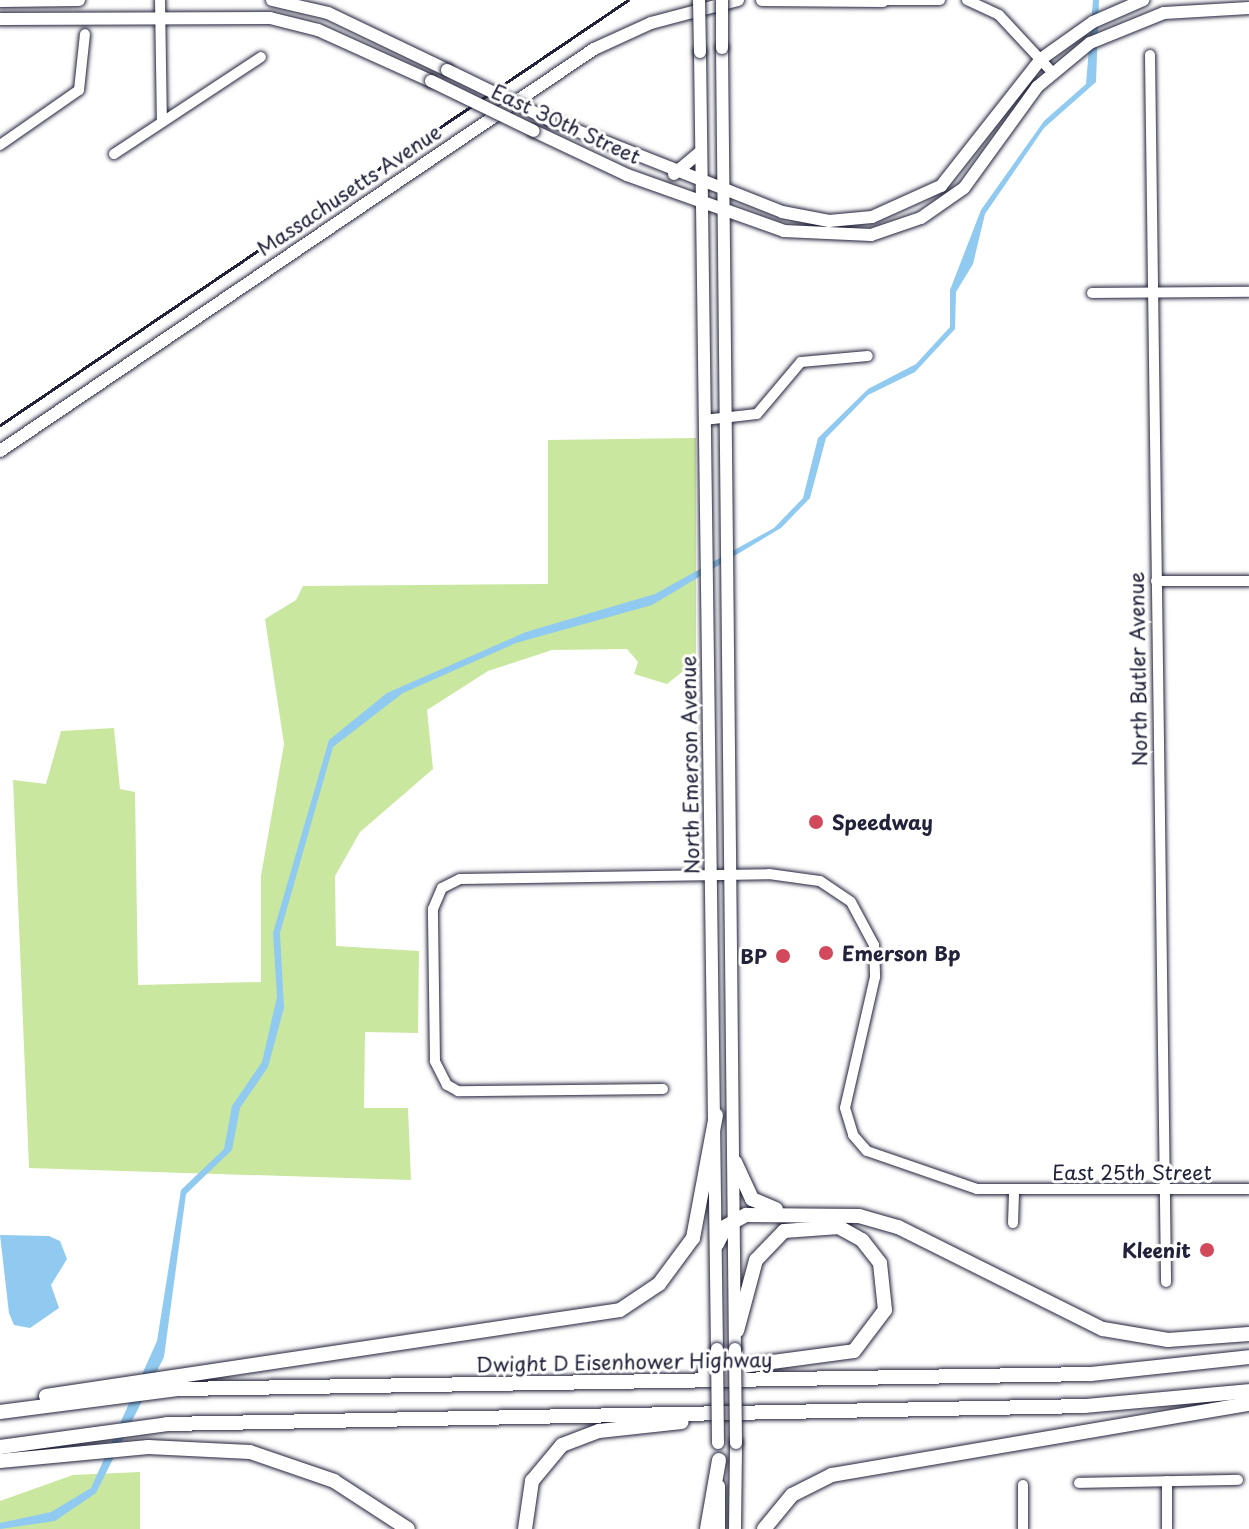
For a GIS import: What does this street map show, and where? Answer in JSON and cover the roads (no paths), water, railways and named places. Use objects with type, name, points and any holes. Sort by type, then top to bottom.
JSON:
[{"type":"highway","points":[[0,1411],[117,1380],[580,1321],[629,1306],[666,1277],[693,1238],[716,1115]]},
{"type":"highway","points":[[735,1162],[752,1199],[788,1212],[891,1225],[1110,1331],[1168,1340],[1249,1334]]},
{"type":"highway","points":[[717,1244],[735,1219],[788,1212]]},
{"type":"highway","points":[[588,1382],[848,1355],[882,1319],[887,1293],[880,1263],[862,1240],[839,1227],[784,1231],[753,1266],[737,1331]]},
{"type":"highway","name":"Dwight D Eisenhower Highway","points":[[0,1411],[178,1389],[1091,1374],[1249,1357]]},
{"type":"highway","points":[[0,1447],[91,1432],[160,1425],[1097,1405],[1249,1391]]},
{"type":"highway","points":[[764,1529],[792,1495],[832,1475],[1249,1404]]},
{"type":"highway","points":[[525,1529],[536,1474],[577,1437],[777,1412]]},
{"type":"highway","points":[[0,1461],[148,1447],[267,1455],[334,1481],[408,1529]]},
{"type":"highway","points":[[707,1529],[719,1460]]},
{"type":"main road","points":[[0,1],[79,0]]},
{"type":"main road","name":"East 30th Street","points":[[272,0],[328,13],[550,120],[674,174],[725,192],[829,221],[910,205],[965,163],[1041,59],[1083,28],[1143,0]]},
{"type":"main road","name":"North Emerson Avenue","points":[[699,0],[708,595],[735,1162],[735,1529]]},
{"type":"main road","name":"North Emerson Avenue","points":[[719,1529],[716,1115],[730,582],[722,0]]},
{"type":"main road","name":"Massachusetts Avenue","points":[[0,451],[594,49],[651,23],[738,0]]},
{"type":"main road","points":[[762,0],[881,1]]},
{"type":"main road","name":"East 30th Street","points":[[0,19],[161,8],[287,21],[431,81],[534,131],[702,203],[819,238],[905,225],[978,175],[1052,72],[1083,48],[1127,25],[1177,11],[1249,8]]},
{"type":"main road","points":[[674,174],[701,151]]},
{"type":"street","points":[[881,1],[940,0]]},
{"type":"street","points":[[967,0],[991,8],[1052,72]]},
{"type":"street","points":[[161,8],[162,122]]},
{"type":"street","points":[[0,145],[79,90],[85,34]]},
{"type":"street","name":"North Butler Avenue","points":[[1150,55],[1166,1282]]},
{"type":"street","points":[[114,154],[261,57]]},
{"type":"street","points":[[1092,293],[1249,292]]},
{"type":"street","points":[[704,420],[761,412],[795,364],[868,356]]},
{"type":"street","points":[[1156,581],[1249,581]]},
{"type":"street","points":[[663,1089],[458,1091],[442,1080],[435,1061],[433,909],[442,888],[460,879],[722,876]]},
{"type":"street","name":"East 25th Street","points":[[722,876],[820,881],[851,902],[867,924],[875,977],[845,1103],[856,1140],[873,1156],[935,1180],[1014,1191],[1249,1189]]},
{"type":"street","points":[[1013,1223],[1014,1191]]},
{"type":"street","points":[[1079,1483],[1238,1480]]},
{"type":"street","points":[[1167,1481],[1167,1529]]},
{"type":"street","points":[[1023,1485],[1023,1529]]},
{"type":"water","points":[[1093,0],[1099,0],[1096,82],[1044,128],[985,214],[973,264],[956,292],[955,329],[915,372],[868,395],[826,438],[810,498],[781,528],[652,605],[516,643],[403,693],[333,747],[280,933],[284,1008],[268,1067],[240,1108],[232,1150],[186,1194],[164,1357],[96,1493],[55,1521],[0,1529],[0,1523],[51,1512],[91,1488],[157,1341],[181,1190],[224,1149],[232,1106],[262,1062],[277,997],[273,933],[329,740],[387,693],[526,632],[655,594],[774,528],[803,498],[818,438],[868,389],[916,364],[950,327],[950,290],[981,210],[1044,121],[1086,84]]},
{"type":"water","points":[[0,1235],[49,1236],[60,1241],[67,1259],[51,1285],[59,1308],[30,1328],[14,1325],[9,1313]]},
{"type":"railway","points":[[0,425],[628,0]]},
{"type":"place","name":"Speedway","points":[[816,822]]},
{"type":"place","name":"Emerson Bp","points":[[826,953]]},
{"type":"place","name":"BP","points":[[783,956]]},
{"type":"place","name":"Kleenit","points":[[1207,1250]]}]
